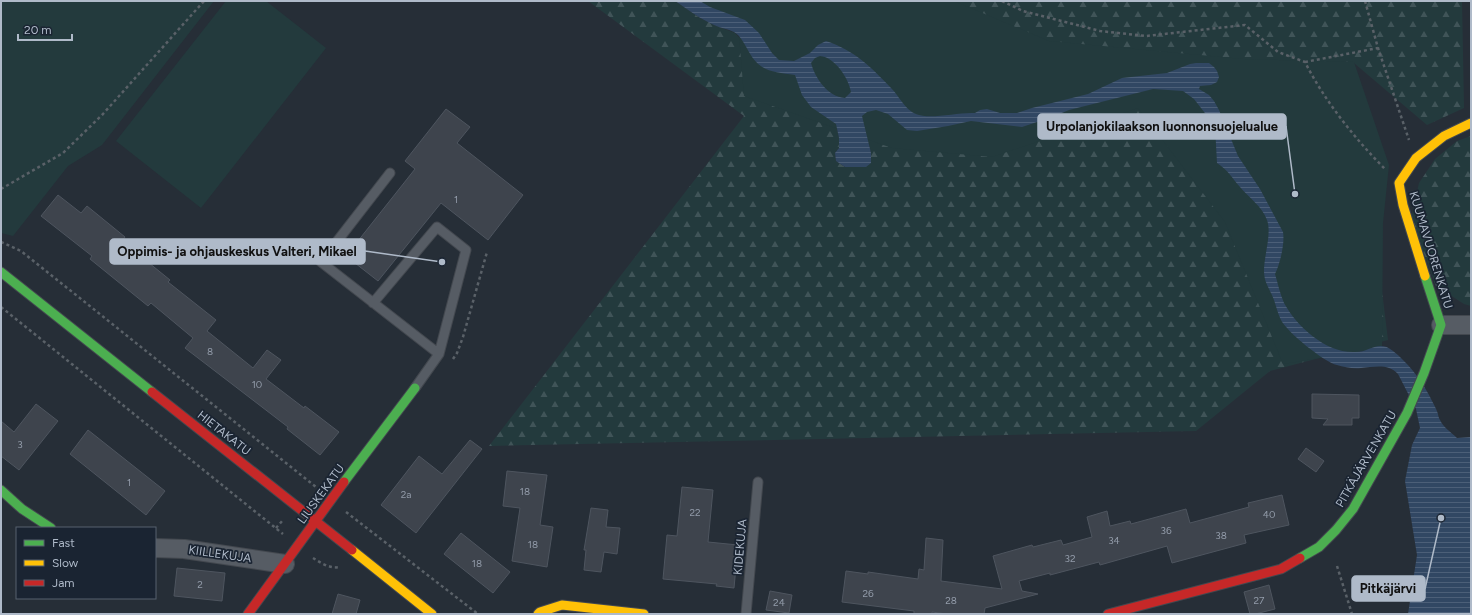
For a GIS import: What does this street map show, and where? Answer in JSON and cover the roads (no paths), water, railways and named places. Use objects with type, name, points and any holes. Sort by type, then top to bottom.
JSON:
[{"type":"street","name":"KUUMAVUORENKATU","points":[[1441,325],[1403,205],[1399,183],[1416,158],[1444,136],[1471,123]]},
{"type":"street","name":"HIETAKATU","points":[[1,272],[295,505],[353,553],[432,614]]},
{"type":"street","points":[[1441,325],[1471,324]]},
{"type":"street","name":"PITKÄJÄRVENKATU","points":[[1108,614],[1281,569],[1319,547],[1336,530],[1353,509],[1407,413],[1424,373],[1441,325]]},
{"type":"street","name":"LIUSKEKATU","points":[[248,614],[330,500],[415,388]]},
{"type":"street","points":[[1,490],[22,509],[49,527]]},
{"type":"street","name":"KIILLEKUJA","points":[[156,548],[184,549],[285,564]]},
{"type":"street","points":[[538,614],[562,605],[644,614]]},
{"type":"lane","points":[[390,173],[321,262],[439,354]]},
{"type":"lane","points":[[373,303],[436,227],[466,250],[439,354],[415,388]]},
{"type":"lane","name":"KIDEKUJA","points":[[746,614],[758,482]]},
{"type":"water","points":[[675,1],[700,1],[710,7],[745,20],[759,33],[772,53],[779,60],[794,61],[810,53],[818,45],[826,41],[845,49],[869,66],[891,88],[910,111],[925,116],[975,113],[980,110],[987,109],[1000,113],[1017,113],[1088,94],[1122,78],[1167,73],[1190,64],[1209,63],[1217,71],[1219,77],[1217,82],[1211,85],[1200,86],[1199,89],[1209,95],[1214,101],[1238,156],[1260,189],[1283,232],[1282,253],[1275,274],[1284,303],[1290,312],[1305,330],[1324,344],[1334,349],[1356,352],[1383,346],[1393,351],[1408,365],[1422,382],[1435,407],[1441,423],[1457,438],[1471,437],[1471,614],[1408,614],[1417,555],[1405,481],[1412,445],[1420,428],[1416,409],[1398,374],[1390,368],[1381,366],[1352,368],[1331,363],[1306,346],[1290,332],[1281,320],[1264,275],[1269,232],[1267,220],[1259,206],[1227,171],[1217,163],[1215,126],[1194,99],[1183,91],[1153,89],[1069,110],[1022,127],[971,121],[917,131],[907,130],[888,114],[876,110],[867,112],[862,116],[871,153],[871,163],[866,167],[845,167],[836,161],[835,153],[839,148],[839,138],[836,124],[811,107],[802,95],[795,75],[774,72],[758,64],[753,59],[739,36],[732,31],[709,23]],"holes":[[[820,56],[826,57],[836,64],[850,87],[851,92],[845,98],[833,94],[823,86],[813,69],[811,63],[815,58]]]},
{"type":"place","name":"Urpolanjokilaakson luonnonsuojelualue","points":[[1295,194]]},
{"type":"place","name":"Oppimis- ja ohjauskeskus Valteri, Mikael","points":[[442,262]]},
{"type":"place","name":"Pitkäjärvi","points":[[1441,518]]}]
